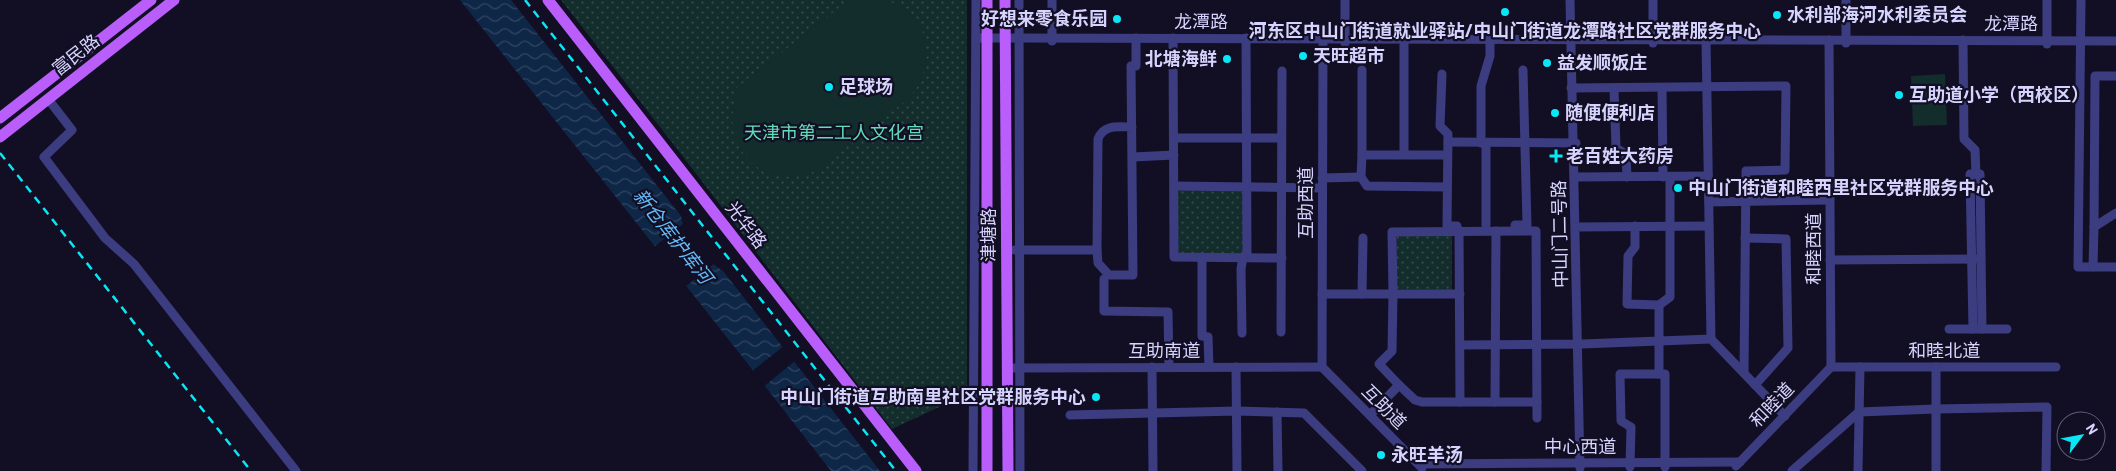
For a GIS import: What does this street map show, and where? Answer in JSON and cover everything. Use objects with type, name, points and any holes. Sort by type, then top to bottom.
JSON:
[{"type":"main road","name":"富民路","points":[[0,118],[151,0]]},
{"type":"main road","name":"富民路","points":[[0,137],[174,0]]},
{"type":"main road","name":"光华路","points":[[548,0],[916,471]]},
{"type":"main road","name":"津塘路","points":[[987,0],[982,39],[988,471]]},
{"type":"main road","name":"津塘路","points":[[1005,0],[1008,471]]},
{"type":"street","points":[[973,471],[982,39],[976,0]]},
{"type":"street","points":[[1019,0],[1020,471]]},
{"type":"street","points":[[1052,0],[1052,39]]},
{"type":"street","points":[[1345,0],[1345,41]]},
{"type":"street","name":"中山门二号路","points":[[1571,0],[1572,88],[1578,227],[1582,466]]},
{"type":"street","points":[[1652,0],[1653,41]]},
{"type":"street","points":[[1846,0],[1846,42]]},
{"type":"street","points":[[2047,0],[2047,42]]},
{"type":"street","points":[[2077,0],[2079,42]]},
{"type":"street","points":[[2081,0],[2079,42],[2078,267],[2116,267]]},
{"type":"street","name":"龙潭路","points":[[982,39],[1829,42],[2116,41]]},
{"type":"street","points":[[1132,127],[1110,127],[1102,131],[1098,139],[1098,263],[1109,275],[1133,275],[1132,127],[1131,66],[1136,66],[1136,39]]},
{"type":"street","points":[[1173,39],[1174,257],[1282,258]]},
{"type":"street","points":[[1242,333],[1241,269],[1245,257],[1247,187],[1246,40]]},
{"type":"street","name":"互助西道","points":[[1322,367],[1323,41]]},
{"type":"street","points":[[1404,41],[1404,154]]},
{"type":"street","points":[[1486,225],[1482,86],[1490,56],[1490,41]]},
{"type":"street","points":[[1706,41],[1711,339],[1785,416]]},
{"type":"street","name":"和睦西道","points":[[1829,42],[1831,367]]},
{"type":"street","points":[[1963,42],[1964,139],[1975,150],[1976,174],[1970,174],[1976,259],[1977,329]]},
{"type":"street","name":"龙潭路","points":[[2079,42],[2116,46]]},
{"type":"street","points":[[1362,70],[1361,177],[1364,184],[1370,187],[1447,188]]},
{"type":"street","points":[[1442,74],[1440,126],[1448,134],[1448,226],[1527,225],[1523,70]]},
{"type":"street","points":[[1281,332],[1282,71]]},
{"type":"street","points":[[2093,267],[2094,76],[2116,76]]},
{"type":"street","points":[[1572,88],[1786,86],[1785,170],[1746,171],[1744,372]]},
{"type":"street","points":[[1614,88],[1616,148],[1626,154],[1627,177]]},
{"type":"street","points":[[1635,226],[1634,247],[1628,256],[1627,304],[1659,305],[1670,297],[1670,225],[1662,88]]},
{"type":"street","points":[[48,99],[72,130],[44,158],[105,238],[134,264],[296,471]]},
{"type":"street","points":[[1174,138],[1281,138]]},
{"type":"street","points":[[1448,142],[1574,142]]},
{"type":"street","points":[[1362,155],[1447,154]]},
{"type":"street","points":[[1132,157],[1174,155]]},
{"type":"street","points":[[1576,177],[1708,176]]},
{"type":"street","points":[[1174,186],[1282,187],[1361,177]]},
{"type":"street","points":[[1709,202],[1830,200]]},
{"type":"street","points":[[2094,227],[2116,213]]},
{"type":"street","points":[[1578,227],[1709,226]]},
{"type":"street","points":[[1459,230],[1460,402]]},
{"type":"street","points":[[1537,402],[1418,401],[1379,364],[1392,351],[1392,232],[1459,230],[1536,231],[1536,344],[1537,402],[1537,418]]},
{"type":"street","points":[[1495,402],[1496,231]]},
{"type":"street","points":[[1362,294],[1363,238]]},
{"type":"street","points":[[1745,238],[1786,239],[1788,348],[1755,384]]},
{"type":"street","points":[[1007,250],[1097,250]]},
{"type":"street","points":[[1202,257],[1202,336],[1208,336],[1209,367]]},
{"type":"street","points":[[1830,260],[1976,259]]},
{"type":"street","points":[[1104,279],[1104,311],[1168,312],[1169,366]]},
{"type":"street","points":[[1322,294],[1460,294]]},
{"type":"street","points":[[1659,305],[1659,374]]},
{"type":"street","points":[[1949,329],[2007,329]]},
{"type":"street","points":[[1460,345],[1580,344],[1711,339]]},
{"type":"street","points":[[1152,367],[1153,471]]},
{"type":"street","points":[[1236,367],[1237,471]]},
{"type":"street","name":"互助南道","points":[[1007,368],[1322,367]]},
{"type":"street","name":"互助道","points":[[1322,367],[1422,469]]},
{"type":"street","name":"和睦北道","points":[[1831,367],[2056,367]]},
{"type":"street","name":"和睦道","points":[[1738,468],[1831,367]]},
{"type":"street","points":[[1858,471],[1860,367]]},
{"type":"street","points":[[1936,367],[1936,471]]},
{"type":"street","points":[[1630,465],[1631,427],[1621,421],[1620,374],[1665,374],[1665,465]]},
{"type":"street","points":[[1370,416],[1399,385]]},
{"type":"street","points":[[1792,471],[1859,412],[2047,407],[2046,471]]},
{"type":"street","points":[[1070,415],[1237,411],[1304,413],[1362,471]]},
{"type":"street","points":[[1277,412],[1278,471]]},
{"type":"street","name":"中心西道","points":[[1422,469],[1630,465],[1738,468]]},
{"type":"green space","name":"天津市第二工人文化宫","points":[[561,0],[967,0],[967,394],[892,429]]},
{"type":"green space","points":[[849,0],[887,1],[902,8],[913,17],[921,29],[925,42],[926,57],[924,71],[918,85],[909,98],[817,170],[798,176],[780,176],[764,171],[750,161],[740,148],[734,132],[733,114],[737,95],[734,90]]},
{"type":"green space","points":[[1945,74],[1947,125],[1913,126],[1911,76]]},
{"type":"green space","points":[[1178,190],[1245,190],[1244,253],[1178,253]]},
{"type":"green space","points":[[1397,233],[1452,233],[1452,290],[1397,289]]},
{"type":"water","name":"新仓库护库河","points":[[460,0],[511,0],[681,216],[686,231],[697,247],[723,271],[880,471],[831,471]]},
{"type":"pier","points":[[684,223],[715,263],[685,287],[654,247]]},
{"type":"pier","points":[[784,346],[795,361],[763,387],[751,372]]},
{"type":"railway","points":[[525,0],[896,471]]},
{"type":"railway","points":[[0,153],[251,471]]},
{"type":"place","name":"河东区中山门街道就业驿站/中山门街道龙潭路社区党群服务中心","points":[[1505,12]]},
{"type":"place","name":"水利部海河水利委员会","points":[[1777,15]]},
{"type":"place","name":"好想来零食乐园","points":[[1117,19]]},
{"type":"place","name":"天旺超市","points":[[1303,56]]},
{"type":"place","name":"北塘海鲜","points":[[1227,59]]},
{"type":"place","name":"益发顺饭庄","points":[[1547,63]]},
{"type":"place","name":"足球场","points":[[829,87]]},
{"type":"place","name":"互助道小学（西校区）","points":[[1899,95]]},
{"type":"place","name":"随便便利店","points":[[1555,113]]},
{"type":"place","name":"老百姓大药房","points":[[1556,156]]},
{"type":"place","name":"中山门街道和睦西里社区党群服务中心","points":[[1678,188]]},
{"type":"place","name":"中山门街道互助南里社区党群服务中心","points":[[1096,397]]},
{"type":"place","name":"永旺羊汤","points":[[1381,455]]}]
